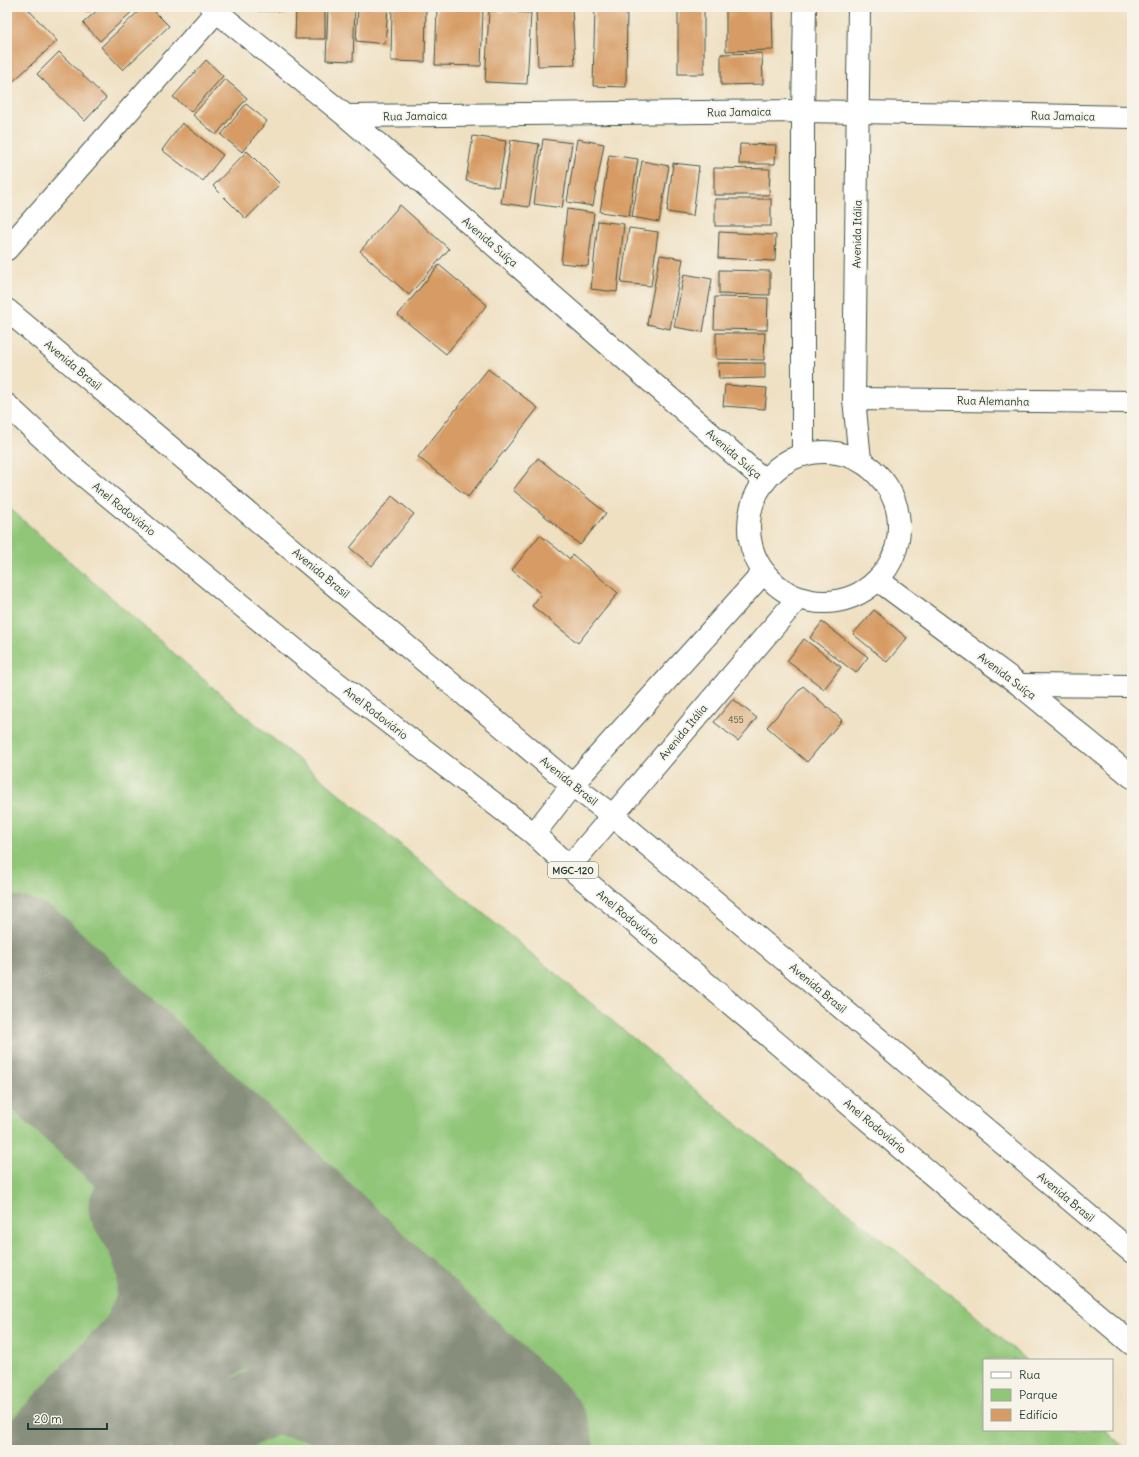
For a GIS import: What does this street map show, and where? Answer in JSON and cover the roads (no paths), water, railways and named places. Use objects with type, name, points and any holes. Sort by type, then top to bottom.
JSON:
[{"type":"street","points":[[802,455],[803,111],[805,7]]},
{"type":"street","name":"Avenida Itália","points":[[860,7],[854,399],[860,460]]},
{"type":"street","points":[[7,249],[214,10]]},
{"type":"street","name":"Avenida Suíça","points":[[214,10],[346,116],[765,481]]},
{"type":"street","name":"Rua Jamaica","points":[[346,116],[803,111],[1132,117]]},
{"type":"street","name":"Avenida Brasil","points":[[7,310],[572,785],[612,816],[1132,1252]]},
{"type":"street","name":"Rua Alemanha","points":[[854,399],[1132,402]]},
{"type":"street","name":"Anel Rodoviário","points":[[7,405],[78,470],[320,670],[534,834],[569,867],[1132,1344]]},
{"type":"street","points":[[825,451],[860,460],[877,473],[890,490],[898,510],[899,532],[893,558],[878,580],[854,596],[826,603],[798,598],[779,588],[764,572],[753,552],[749,529],[753,504],[765,481],[782,465],[802,455],[825,451]]},
{"type":"street","points":[[534,834],[572,785],[764,572]]},
{"type":"street","name":"Avenida Suíça","points":[[878,580],[1020,684],[1132,777]]},
{"type":"street","name":"Avenida Itália","points":[[569,867],[798,598]]},
{"type":"street","points":[[1020,684],[1132,686]]}]
